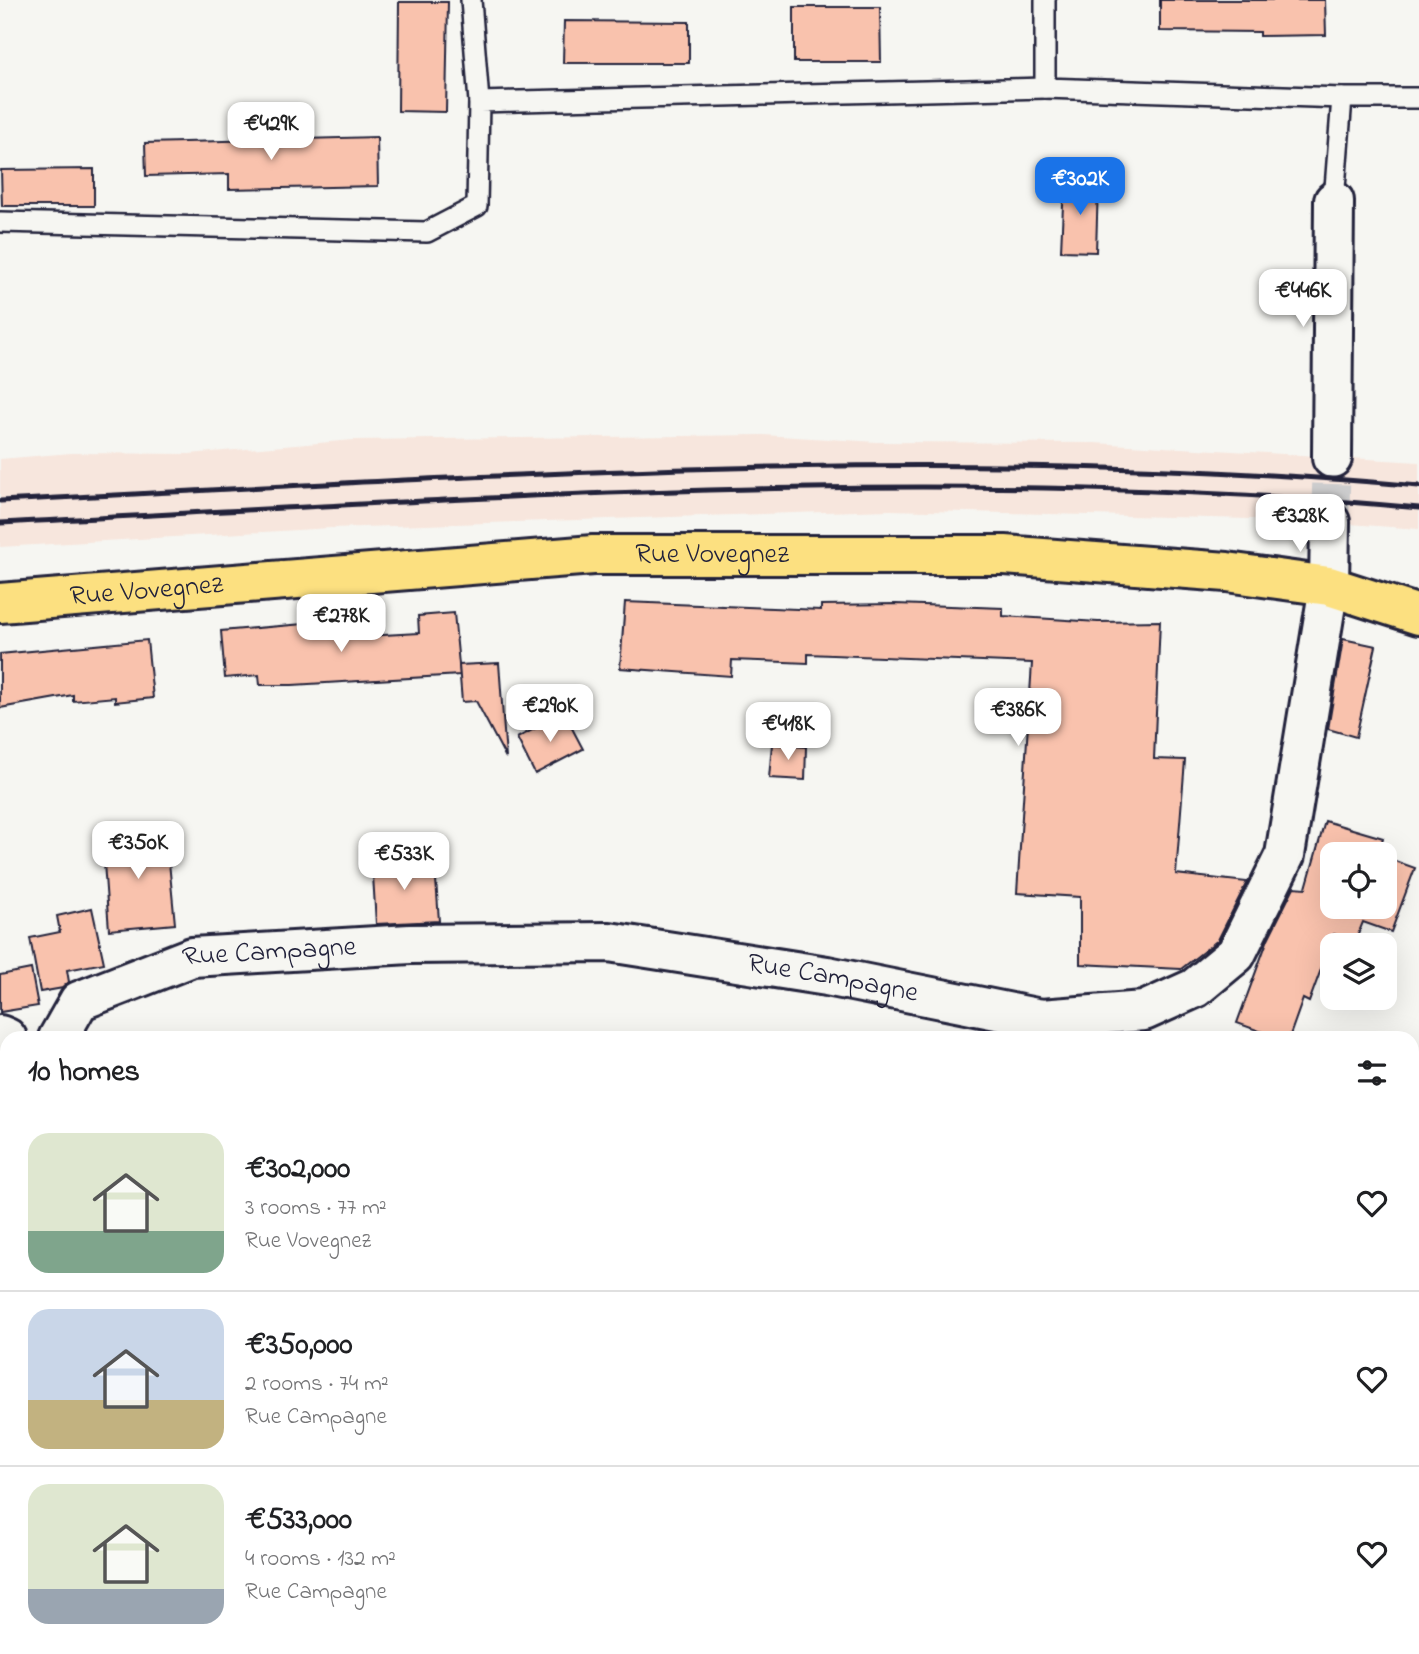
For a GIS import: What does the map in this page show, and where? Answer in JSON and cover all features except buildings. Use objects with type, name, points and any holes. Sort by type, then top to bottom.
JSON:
[{"type":"main road","name":"Rue Vovegnez","points":[[0,603],[593,555],[1006,555],[1227,572],[1329,586],[1419,615]]},
{"type":"street","points":[[1332,458],[1334,201]]},
{"type":"street","name":"Rue Campagne","points":[[62,1031],[79,1001],[191,957],[410,944],[610,942],[827,976],[1041,1019],[1144,1011],[1195,988],[1236,954],[1285,855],[1329,586],[1330,522]]},
{"type":"lane","points":[[0,222],[427,232],[477,206],[479,102],[471,0]]},
{"type":"lane","points":[[1045,0],[1045,88]]},
{"type":"lane","points":[[479,102],[1045,88],[1419,98]]},
{"type":"lane","points":[[1334,201],[1342,98]]},
{"type":"shaded area","points":[[763,435],[877,442],[1094,443],[1419,462],[1419,529],[1293,520],[889,510],[331,528],[0,547],[0,459],[71,453],[189,454],[353,440]]},
{"type":"tunnel","points":[[1330,522],[1332,458]]},
{"type":"railway","points":[[0,501],[532,474],[887,466],[1065,467],[1242,473],[1419,486]]},
{"type":"railway","points":[[0,523],[532,496],[887,487],[1065,488],[1242,495],[1419,508]]}]
